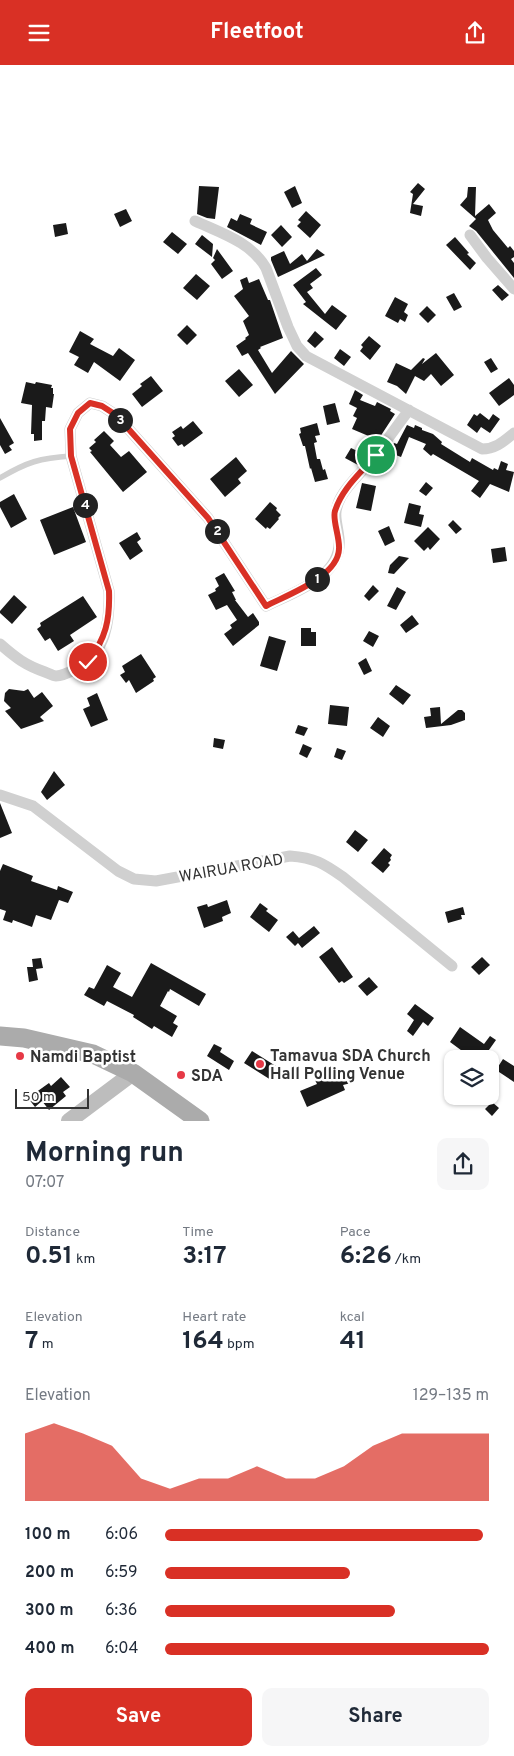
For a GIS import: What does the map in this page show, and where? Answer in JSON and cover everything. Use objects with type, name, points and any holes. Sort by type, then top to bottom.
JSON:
[{"type":"main road","points":[[0,1037],[24,1038],[93,1054],[133,1073],[200,1121]]},
{"type":"main road","points":[[69,1121],[133,1073]]},
{"type":"street","points":[[195,221],[246,246],[261,259],[276,290],[288,327],[297,346],[306,356],[482,449],[490,449],[500,445],[514,433]]},
{"type":"street","points":[[470,235],[514,289]]},
{"type":"street","points":[[0,644],[26,665],[56,676],[70,672],[88,662],[99,648],[106,633],[110,611],[109,591],[71,456],[70,429],[78,413],[90,403],[102,406],[116,415],[208,518],[266,606],[313,582],[336,561],[339,551],[339,538],[334,513],[339,500],[346,488],[376,455],[409,409]]},
{"type":"street","name":"WAIRUA ROAD","points":[[0,795],[33,807],[118,871],[134,879],[156,881],[290,856],[309,857],[326,865],[343,877],[452,966]]},
{"type":"lane","points":[[0,478],[32,461],[71,456]]},
{"type":"building","points":[[418,183],[425,189],[413,204],[423,206],[421,216],[410,213],[413,194],[410,192]]},
{"type":"building","points":[[199,186],[219,187],[215,219],[197,214]]},
{"type":"building","points":[[295,186],[302,203],[292,208],[284,192]]},
{"type":"building","points":[[468,187],[476,187],[475,216],[489,204],[496,213],[488,220],[493,230],[508,248],[510,246],[514,251],[514,257],[511,259],[514,263],[514,278],[476,231],[469,226],[476,219],[460,205],[467,197]]},
{"type":"building","points":[[126,209],[132,221],[120,227],[114,214]]},
{"type":"building","points":[[306,211],[321,225],[310,238],[297,226],[301,222],[298,220]]},
{"type":"building","points":[[240,214],[252,219],[250,224],[267,232],[261,245],[227,227],[231,218],[237,221]]},
{"type":"building","points":[[66,223],[68,234],[55,237],[53,225]]},
{"type":"building","points":[[281,225],[292,237],[282,247],[271,235]]},
{"type":"building","points":[[172,232],[187,244],[178,254],[163,242]]},
{"type":"building","points":[[202,235],[213,244],[212,257],[195,244]]},
{"type":"building","points":[[455,237],[476,263],[470,270],[446,245]]},
{"type":"building","points":[[217,249],[233,271],[222,279],[211,264],[215,260],[213,258]]},
{"type":"building","points":[[317,249],[325,255],[278,277],[271,257],[284,251],[290,264],[302,254],[307,261]]},
{"type":"building","points":[[316,268],[322,275],[310,284],[313,288],[307,292],[325,314],[332,305],[347,316],[336,330],[303,304],[306,302],[293,285]]},
{"type":"building","points":[[196,274],[210,286],[197,300],[183,288]]},
{"type":"building","points":[[247,277],[249,283],[259,279],[268,300],[270,300],[283,338],[260,347],[258,350],[272,373],[291,351],[304,364],[275,394],[248,353],[242,356],[236,346],[249,335],[243,321],[249,316],[234,296],[243,289],[240,280]]},
{"type":"building","points":[[498,285],[509,295],[502,301],[492,290]]},
{"type":"building","points":[[454,293],[462,307],[454,311],[446,297]]},
{"type":"building","points":[[395,297],[408,304],[404,312],[408,315],[405,322],[400,319],[398,323],[385,316]]},
{"type":"building","points":[[427,306],[436,315],[428,323],[419,314]]},
{"type":"building","points":[[187,325],[197,335],[187,345],[177,335]]},
{"type":"building","points":[[80,331],[94,339],[90,344],[113,356],[119,348],[135,360],[120,381],[94,362],[88,373],[74,365],[79,357],[69,352]]},
{"type":"building","points":[[315,331],[324,339],[315,348],[307,341]]},
{"type":"building","points":[[369,336],[381,346],[370,360],[360,351],[363,347],[361,345]]},
{"type":"building","points":[[340,349],[351,357],[344,366],[334,358]]},
{"type":"building","points":[[436,353],[454,375],[441,386],[431,374],[424,381],[415,376],[406,394],[397,386],[387,382],[396,363],[411,370],[423,358],[425,359],[422,364]]},
{"type":"building","points":[[491,358],[498,369],[491,373],[484,362]]},
{"type":"building","points":[[239,369],[253,385],[239,397],[225,381]]},
{"type":"building","points":[[151,376],[163,391],[142,407],[132,394],[142,386],[140,384]]},
{"type":"building","points":[[509,378],[514,385],[514,395],[499,406],[489,393]]},
{"type":"building","points":[[26,382],[52,385],[51,388],[53,388],[52,408],[46,407],[45,421],[42,421],[42,440],[34,441],[34,434],[31,434],[32,405],[21,403]]},
{"type":"building","points":[[355,390],[363,395],[360,400],[375,406],[377,402],[391,409],[390,411],[395,414],[378,440],[352,429],[357,418],[353,416],[357,408],[349,404]]},
{"type":"building","points":[[335,403],[340,422],[327,425],[323,406]]},
{"type":"building","points":[[480,413],[489,420],[493,414],[500,419],[490,433],[481,427],[477,433],[467,425],[474,414],[477,416]]},
{"type":"building","points":[[0,418],[14,443],[9,446],[12,450],[5,454],[0,445]]},
{"type":"building","points":[[193,421],[203,433],[184,447],[182,444],[178,446],[172,438],[175,436],[172,432],[181,426],[183,429]]},
{"type":"building","points":[[317,423],[320,435],[315,436],[317,442],[314,443],[317,459],[320,459],[328,479],[315,482],[305,446],[303,446],[299,434],[301,433],[300,428]]},
{"type":"building","points":[[407,425],[414,428],[415,425],[433,434],[442,442],[441,444],[470,462],[472,458],[493,470],[494,468],[498,470],[501,461],[508,464],[506,470],[514,472],[509,492],[490,484],[480,498],[471,491],[479,481],[433,454],[431,456],[423,449],[426,444],[409,437],[401,457],[388,452],[394,443],[397,444]]},
{"type":"building","points":[[104,431],[114,441],[110,445],[121,457],[129,451],[147,472],[123,492],[90,452],[92,451],[89,448],[96,442],[94,440]]},
{"type":"building","points":[[351,448],[366,455],[358,465],[345,458]]},
{"type":"building","points":[[236,457],[247,471],[238,479],[241,483],[225,497],[210,479]]},
{"type":"building","points":[[426,482],[433,488],[426,496],[419,491]]},
{"type":"building","points":[[362,483],[376,486],[371,511],[356,508]]},
{"type":"building","points":[[14,494],[27,519],[11,528],[0,507],[0,502]]},
{"type":"building","points":[[270,502],[281,515],[270,529],[267,527],[266,529],[255,519]]},
{"type":"building","points":[[409,503],[421,506],[419,514],[424,515],[421,527],[404,523]]},
{"type":"building","points":[[73,507],[86,542],[54,555],[40,520]]},
{"type":"building","points":[[453,520],[462,529],[456,534],[448,525]]},
{"type":"building","points":[[389,526],[395,541],[385,546],[378,531]]},
{"type":"building","points":[[428,527],[440,539],[430,550],[428,547],[424,551],[414,541]]},
{"type":"building","points":[[137,532],[141,539],[137,542],[143,551],[130,560],[119,543]]},
{"type":"building","points":[[505,547],[507,561],[493,563],[491,549]]},
{"type":"building","points":[[399,556],[409,558],[394,574],[388,573],[390,565]]},
{"type":"building","points":[[224,573],[235,591],[232,592],[235,600],[248,617],[253,613],[259,622],[259,625],[233,646],[224,634],[232,628],[230,625],[237,620],[227,605],[216,610],[208,595],[216,591],[215,589],[219,586],[215,578]]},
{"type":"building","points":[[373,585],[379,591],[369,601],[364,596]]},
{"type":"building","points":[[397,587],[406,592],[396,610],[387,606]]},
{"type":"building","points":[[14,595],[27,607],[12,624],[0,611]]},
{"type":"building","points":[[83,596],[97,617],[70,635],[74,641],[58,651],[50,638],[45,641],[37,629],[41,626],[40,623]]},
{"type":"building","points":[[412,615],[419,624],[406,633],[400,625]]},
{"type":"building","points":[[301,628],[311,628],[311,632],[316,632],[316,646],[301,646]]},
{"type":"building","points":[[369,631],[379,636],[373,647],[363,641]]},
{"type":"building","points":[[269,636],[286,641],[277,671],[260,666]]},
{"type":"building","points":[[141,654],[156,677],[153,679],[154,681],[136,693],[129,680],[126,683],[120,675],[125,672],[122,666]]},
{"type":"building","points":[[366,658],[372,671],[364,675],[358,663]]},
{"type":"building","points":[[396,685],[411,695],[403,705],[389,694]]},
{"type":"building","points":[[9,689],[24,691],[28,689],[34,698],[42,692],[53,706],[40,717],[44,721],[21,729],[5,711],[11,708],[4,701],[5,693]]},
{"type":"building","points":[[97,693],[108,720],[91,727],[83,709],[90,706],[87,698]]},
{"type":"building","points":[[330,705],[349,707],[347,726],[328,724]]},
{"type":"building","points":[[440,707],[441,724],[458,710],[462,710],[465,713],[465,720],[451,725],[426,728],[424,717],[431,716],[430,708]]},
{"type":"building","points":[[378,717],[390,726],[383,737],[370,728]]},
{"type":"building","points":[[298,725],[308,728],[304,736],[295,733]]},
{"type":"building","points":[[214,738],[225,740],[223,749],[213,747]]},
{"type":"building","points":[[303,744],[312,748],[307,758],[299,754]]},
{"type":"building","points":[[337,748],[346,751],[342,760],[334,757]]},
{"type":"building","points":[[54,771],[65,785],[47,800],[41,792]]},
{"type":"building","points":[[0,803],[12,833],[0,838]]},
{"type":"building","points":[[355,830],[368,840],[358,852],[346,842]]},
{"type":"building","points":[[384,848],[392,855],[388,863],[390,865],[383,873],[371,863]]},
{"type":"building","points":[[3,864],[33,876],[31,881],[57,890],[58,886],[73,892],[68,903],[59,900],[51,920],[36,915],[32,927],[13,920],[12,923],[3,920],[6,911],[0,909],[0,871]]},
{"type":"building","points":[[227,900],[231,913],[222,917],[223,921],[204,928],[197,907],[207,904],[208,907]]},
{"type":"building","points":[[260,903],[268,909],[266,911],[278,920],[269,932],[250,917]]},
{"type":"building","points":[[463,907],[465,915],[461,915],[462,919],[448,923],[445,912]]},
{"type":"building","points":[[314,926],[320,933],[302,948],[298,943],[295,946],[286,937],[293,931],[299,938]]},
{"type":"building","points":[[332,947],[353,977],[344,983],[342,981],[339,983],[319,957]]},
{"type":"building","points":[[482,957],[490,965],[479,975],[471,967]]},
{"type":"building","points":[[41,958],[43,968],[36,969],[38,980],[29,982],[27,967],[33,967],[32,959]]},
{"type":"building","points":[[151,963],[206,994],[199,1006],[170,989],[168,991],[160,1006],[177,1016],[173,1023],[178,1026],[172,1037],[154,1026],[152,1029],[133,1017],[134,1015],[107,1001],[104,1006],[84,995],[89,987],[94,989],[107,965],[121,973],[113,987],[132,997]]},
{"type":"building","points":[[369,977],[378,987],[367,996],[358,986]]},
{"type":"building","points":[[415,1004],[434,1018],[428,1026],[423,1022],[413,1036],[407,1031],[414,1020],[407,1014]]},
{"type":"building","points":[[460,1027],[484,1044],[490,1036],[496,1040],[489,1050],[461,1050],[450,1042]]},
{"type":"building","points":[[214,1044],[222,1048],[220,1052],[234,1061],[229,1070],[207,1056]]},
{"type":"building","points":[[252,1051],[279,1068],[271,1080],[244,1063]]},
{"type":"building","points":[[503,1059],[514,1066],[514,1082],[499,1072],[499,1065]]},
{"type":"building","points":[[331,1073],[333,1079],[353,1073],[355,1082],[343,1085],[345,1090],[307,1107],[300,1091],[317,1084],[315,1080]]},
{"type":"building","points":[[61,1077],[70,1087],[63,1092],[66,1096],[49,1110],[42,1101],[35,1107],[28,1098],[49,1083],[51,1086]]},
{"type":"building","points":[[489,1105],[496,1105],[499,1108],[492,1116],[485,1109]]},
{"type":"place","name":"Namdi Baptist","points":[[20,1056]]},
{"type":"place","name":"Tamavua SDA Church Hall Polling Venue","points":[[260,1064]]},
{"type":"place","name":"SDA","points":[[181,1075]]},
{"type":"route","points":[[88,662],[99,648],[106,633],[110,611],[109,591],[71,456],[70,429],[78,413],[90,403],[102,406],[116,415],[208,518],[266,606],[313,582],[336,561],[339,551],[339,538],[334,513],[346,488],[376,455]]}]
